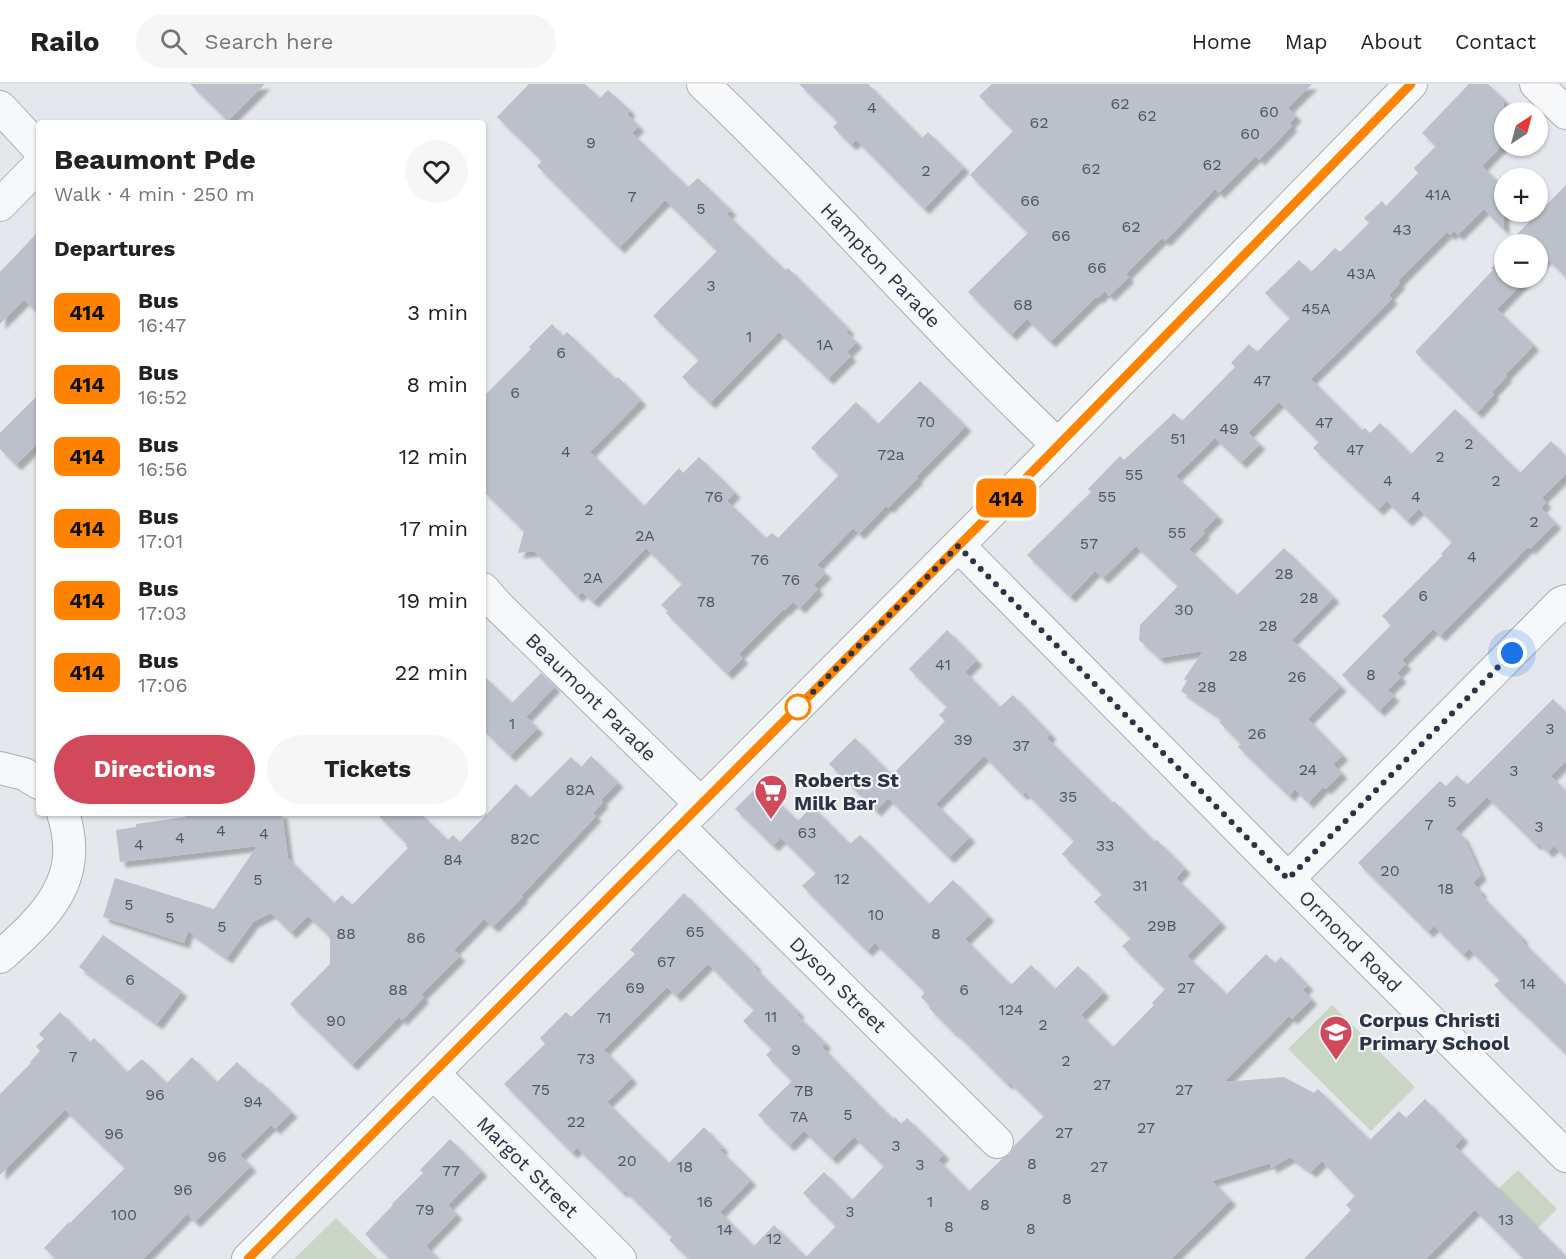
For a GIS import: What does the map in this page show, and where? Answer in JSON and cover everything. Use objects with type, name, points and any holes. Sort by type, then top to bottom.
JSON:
[{"type":"street","name":"Hampton Parade","points":[[703,84],[825,207],[964,353],[1058,445]]},
{"type":"street","points":[[248,1259],[1058,445],[1411,84]]},
{"type":"street","points":[[1536,84],[1566,113]]},
{"type":"street","points":[[0,107],[36,145]]},
{"type":"street","points":[[0,205],[36,168]]},
{"type":"street","name":"Ormond Road","points":[[958,546],[1566,1156]]},
{"type":"street","name":"Beaumont Parade","points":[[486,592],[701,804]]},
{"type":"street","points":[[1288,879],[1563,602]]},
{"type":"street","points":[[0,768],[24,774],[36,781]]},
{"type":"street","points":[[0,957],[51,906],[63,884],[70,860],[68,826],[64,816]]},
{"type":"street","name":"Dyson Street","points":[[679,827],[997,1142]]},
{"type":"street","name":"Margot Street","points":[[434,1074],[620,1259]]},
{"type":"green space","points":[[1332,1005],[1415,1087],[1371,1131],[1288,1049]]},
{"type":"green space","points":[[1518,1170],[1557,1209],[1538,1228],[1498,1189]]},
{"type":"green space","points":[[336,1218],[378,1259],[294,1259]]},
{"type":"building","points":[[190,84],[265,84],[229,120]]},
{"type":"building","points":[[529,84],[585,84],[600,98],[608,90],[630,110],[627,114],[639,126],[632,133],[688,187],[698,178],[731,210],[727,214],[785,270],[788,268],[849,329],[846,332],[857,342],[847,352],[851,356],[828,379],[779,332],[710,403],[682,377],[699,360],[653,316],[717,251],[665,200],[619,248],[537,166],[542,161],[497,117]]},
{"type":"building","points":[[799,84],[868,84],[922,138],[928,132],[964,167],[924,209],[856,140],[851,145],[833,127],[838,122]]},
{"type":"building","points":[[992,84],[1312,84],[1288,108],[1296,116],[1289,124],[1292,126],[1259,160],[1256,156],[1219,193],[1215,189],[1165,241],[1162,238],[1126,274],[1129,277],[1109,296],[1105,291],[1098,298],[1096,297],[1050,342],[1027,319],[1011,335],[968,292],[1028,233],[970,175],[1013,131],[979,96]]},
{"type":"building","points":[[1469,84],[1488,84],[1504,99],[1504,102],[1494,102],[1494,153],[1482,166],[1494,178],[1494,220],[1484,209],[1458,235],[1454,231],[1450,235],[1447,232],[1398,281],[1400,283],[1389,295],[1392,299],[1311,379],[1362,430],[1365,428],[1370,433],[1380,423],[1411,454],[1455,409],[1520,473],[1551,441],[1566,456],[1566,474],[1542,498],[1546,502],[1541,508],[1556,523],[1530,549],[1528,547],[1440,636],[1433,629],[1402,660],[1406,664],[1397,673],[1401,677],[1388,690],[1394,696],[1379,711],[1342,675],[1391,625],[1382,616],[1443,555],[1441,554],[1452,542],[1419,509],[1407,521],[1387,501],[1378,510],[1313,448],[1319,442],[1279,402],[1248,433],[1260,444],[1241,463],[1215,438],[1176,476],[1218,516],[1189,549],[1237,595],[1284,548],[1334,597],[1292,640],[1341,686],[1308,719],[1343,755],[1333,764],[1342,773],[1326,789],[1323,787],[1308,803],[1295,789],[1289,796],[1238,747],[1241,744],[1219,722],[1222,719],[1181,691],[1187,681],[1184,679],[1203,651],[1159,658],[1139,640],[1140,625],[1178,586],[1136,546],[1103,578],[1095,571],[1070,597],[1027,555],[1091,492],[1088,489],[1120,456],[1124,460],[1174,413],[1182,421],[1235,367],[1231,363],[1249,344],[1257,352],[1290,318],[1265,293],[1299,260],[1311,272],[1335,248],[1340,252],[1369,223],[1364,218],[1382,201],[1386,206],[1418,173],[1414,168],[1436,146],[1422,133]]},
{"type":"building","points":[[1566,185],[1566,277],[1548,260],[1548,234],[1517,234],[1529,222],[1548,222],[1548,203]]},
{"type":"building","points":[[1496,222],[1504,222],[1504,230]]},
{"type":"building","points":[[36,234],[36,311],[24,300],[0,324],[0,272]]},
{"type":"building","points":[[1494,265],[1494,288],[1517,288],[1497,309],[1534,345],[1505,375],[1507,376],[1492,392],[1494,394],[1477,413],[1415,352],[1493,270],[1491,268]]},
{"type":"building","points":[[552,324],[563,336],[567,332],[641,400],[590,452],[644,506],[679,468],[683,473],[699,457],[735,492],[727,501],[766,538],[772,533],[778,538],[839,475],[811,448],[856,402],[878,424],[920,381],[966,426],[888,508],[886,506],[859,534],[853,528],[817,565],[826,573],[814,585],[818,589],[800,608],[793,602],[784,609],[739,654],[743,658],[727,674],[666,613],[668,611],[661,605],[682,584],[646,548],[593,602],[582,592],[577,597],[534,551],[518,553],[524,531],[486,494],[486,394],[531,349],[529,347]]},
{"type":"building","points":[[36,397],[36,445],[16,465],[0,449],[0,433]]},
{"type":"building","points":[[947,630],[977,660],[965,672],[1000,707],[1013,695],[1051,734],[1047,738],[1113,803],[1114,801],[1185,868],[1176,878],[1221,922],[1187,956],[1227,994],[1266,954],[1275,963],[1281,957],[1308,985],[1303,990],[1312,999],[1292,1019],[1289,1016],[1224,1082],[1284,1077],[1314,1093],[1318,1089],[1370,1140],[1399,1111],[1406,1118],[1425,1099],[1463,1137],[1455,1146],[1566,1256],[1566,1259],[1524,1259],[1475,1210],[1426,1259],[1304,1259],[1351,1210],[1346,1205],[1355,1196],[1322,1161],[1311,1172],[1290,1157],[1271,1168],[1270,1163],[1212,1181],[1231,1200],[1171,1259],[689,1259],[669,1240],[672,1237],[624,1190],[622,1192],[577,1148],[572,1153],[504,1084],[545,1044],[540,1038],[566,1012],[571,1017],[635,954],[630,950],[684,893],[756,965],[754,967],[799,1012],[797,1015],[826,1043],[822,1047],[893,1119],[895,1117],[901,1124],[907,1118],[944,1154],[938,1160],[969,1191],[1010,1154],[1014,1146],[1044,1116],[1009,1082],[1007,1084],[929,1008],[930,1006],[921,997],[925,992],[875,943],[867,951],[802,886],[816,873],[781,838],[773,846],[735,809],[760,784],[798,821],[812,806],[850,844],[860,835],[929,904],[953,880],[989,916],[965,939],[1011,985],[1031,965],[1055,989],[1078,966],[1104,992],[1081,1015],[1113,1047],[1154,1005],[1152,1003],[1165,989],[1122,946],[1131,938],[1094,902],[1102,894],[1062,854],[1074,841],[1025,792],[1022,795],[984,756],[936,804],[970,837],[949,858],[888,798],[876,811],[829,764],[855,738],[892,775],[945,721],[939,715],[947,707],[909,669]],"holes":[[[708,964],[754,1010],[743,1021],[772,1049],[766,1055],[792,1081],[758,1115],[789,1146],[804,1131],[832,1159],[854,1137],[884,1166],[852,1200],[824,1172],[803,1193],[836,1226],[806,1257],[774,1225],[754,1246],[720,1212],[751,1180],[720,1150],[723,1147],[704,1127],[669,1163],[607,1102],[632,1078],[604,1050],[667,987],[676,996]]]},
{"type":"building","points":[[541,673],[555,686],[526,717],[538,728],[510,756],[486,733],[486,678],[512,703]]},
{"type":"building","points":[[1553,699],[1566,712],[1566,761],[1551,776],[1566,791],[1566,858],[1554,846],[1548,852],[1538,843],[1536,845],[1487,797],[1455,829],[1463,836],[1481,875],[1473,883],[1482,892],[1480,894],[1566,985],[1566,1054],[1494,985],[1500,980],[1469,949],[1463,955],[1434,926],[1428,932],[1358,863],[1440,781],[1446,786],[1457,775],[1467,785]]},
{"type":"building","points":[[591,756],[618,782],[601,800],[603,802],[593,813],[596,816],[493,927],[484,919],[454,950],[460,956],[421,995],[424,997],[402,1020],[399,1017],[352,1065],[290,1004],[330,964],[330,937],[308,916],[291,933],[271,913],[253,922],[227,958],[188,931],[184,943],[103,917],[115,878],[214,909],[257,846],[120,862],[116,830],[136,827],[136,824],[185,816],[282,816],[288,858],[334,903],[342,895],[352,905],[408,848],[407,844],[379,816],[423,816],[448,840],[453,835],[460,842],[516,784],[530,798],[571,757],[581,767]]},
{"type":"building","points":[[103,935],[182,991],[157,1024],[79,967]]},
{"type":"building","points":[[60,1012],[90,1042],[94,1038],[127,1072],[142,1059],[167,1083],[192,1057],[217,1082],[237,1062],[292,1112],[275,1129],[271,1125],[240,1155],[251,1166],[195,1222],[187,1214],[143,1259],[56,1259],[44,1248],[125,1168],[65,1110],[0,1175],[0,1094],[40,1051],[36,1046],[44,1039],[39,1034]]},
{"type":"building","points":[[450,1139],[482,1171],[448,1205],[457,1214],[426,1246],[439,1259],[390,1259],[365,1234],[423,1173],[420,1170]]},
{"type":"bus line","name":"414","points":[[248,1259],[1042,462],[1411,84]]},
{"type":"place","name":"Roberts St Milk Bar","points":[[771,820]]},
{"type":"place","name":"Corpus Christi Primary School","points":[[1336,1061]]},
{"type":"route","points":[[798,707],[958,546],[1288,879],[1512,653]]}]
